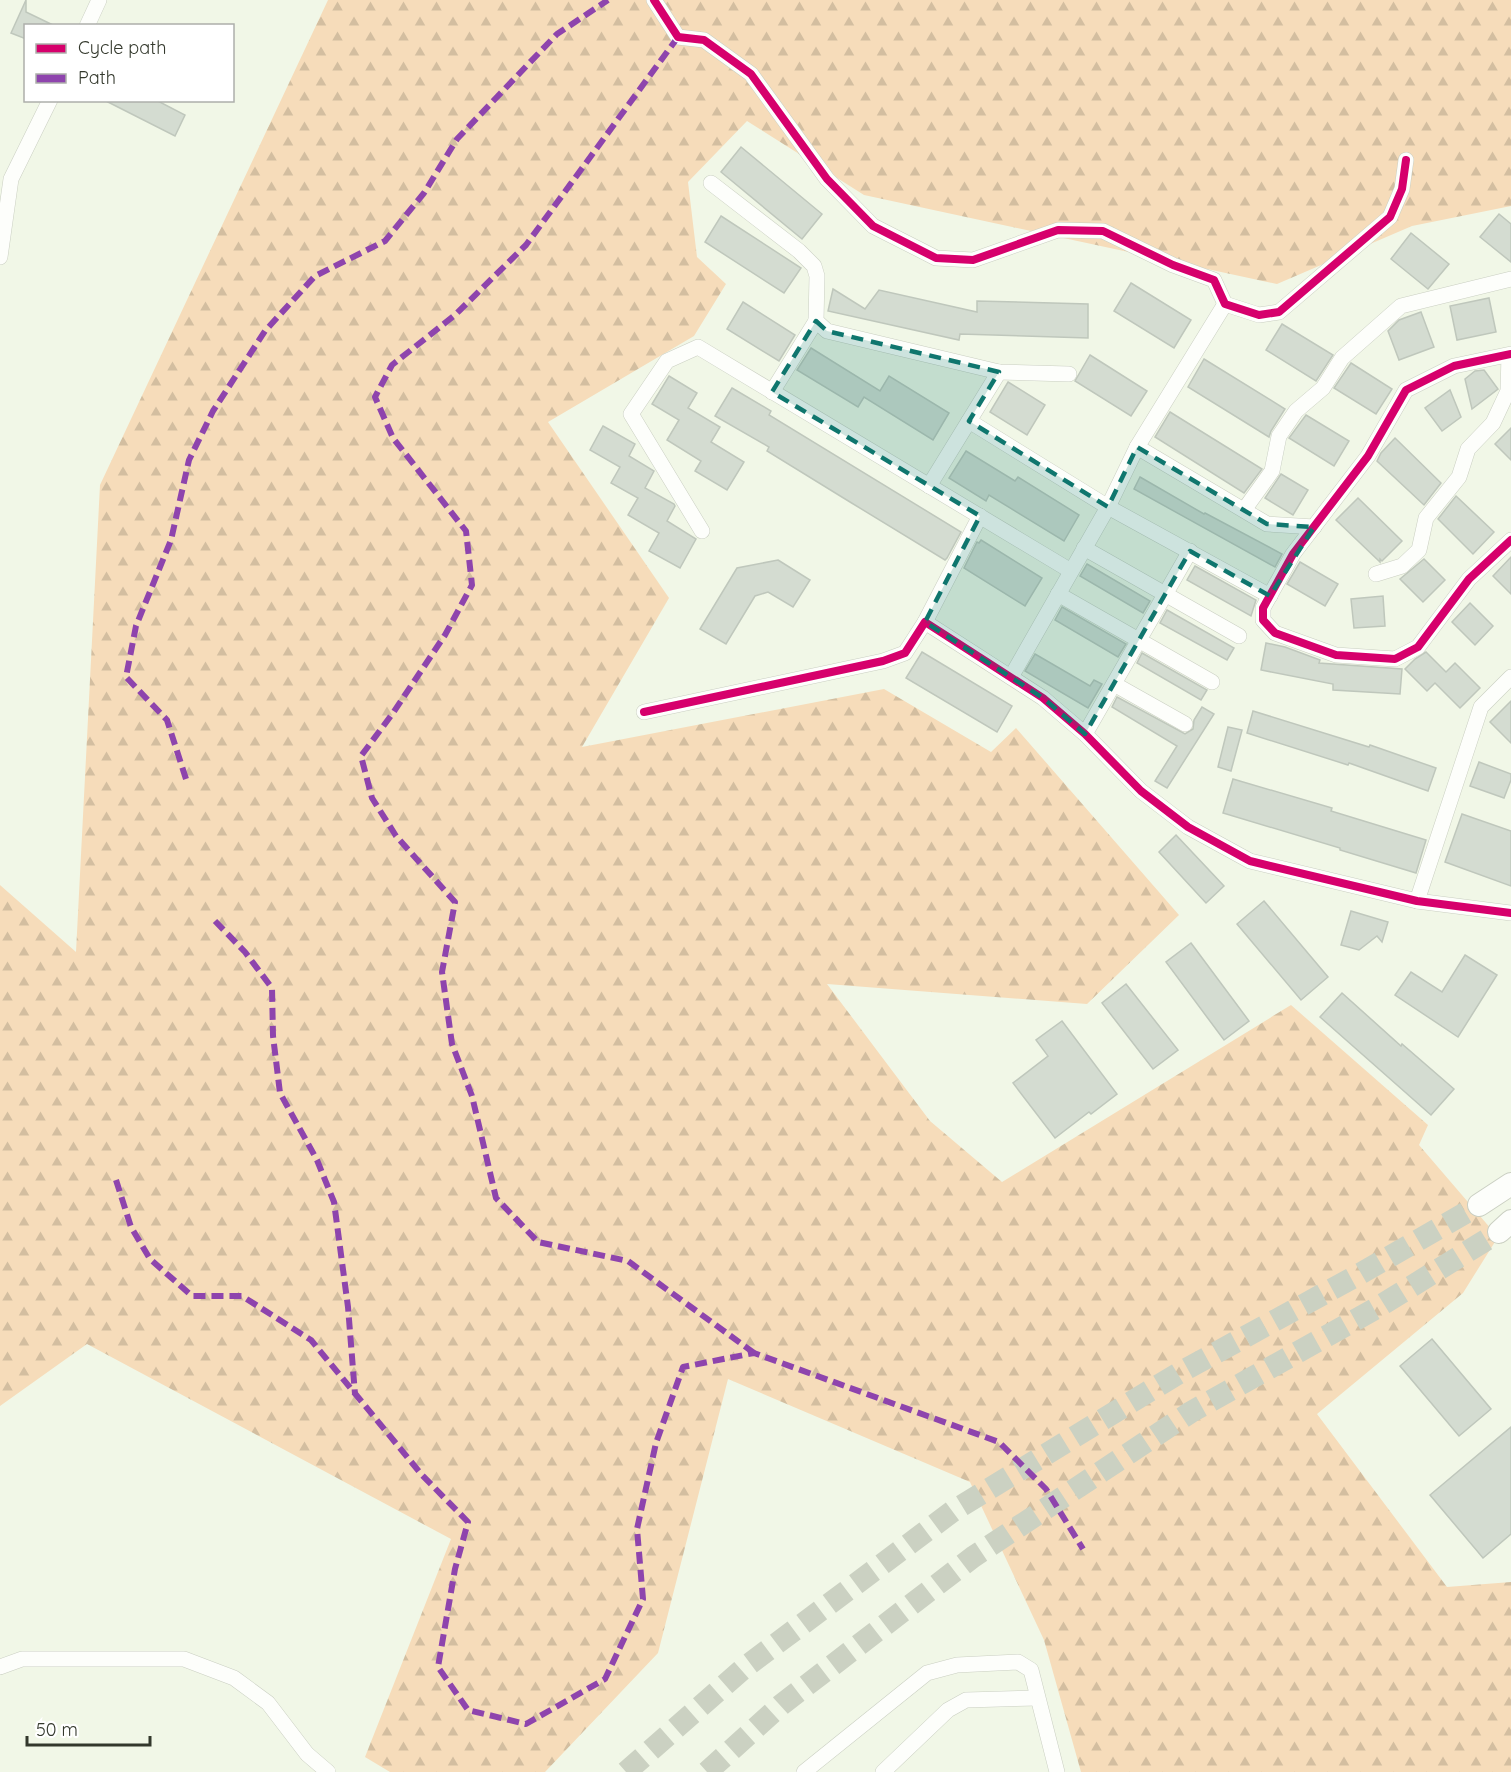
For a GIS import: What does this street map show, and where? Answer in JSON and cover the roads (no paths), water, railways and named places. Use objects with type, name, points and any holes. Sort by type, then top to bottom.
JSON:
[{"type":"main road","points":[[1479,1205],[1511,1184]]},
{"type":"street","points":[[88,24],[99,0]]},
{"type":"street","points":[[654,0],[678,37],[704,40],[751,74],[828,179],[873,226],[936,258],[973,260],[1058,230],[1104,231],[1173,264],[1214,280],[1225,304],[1260,315],[1279,312],[1390,217],[1402,189],[1406,160]]},
{"type":"street","points":[[0,257],[11,179],[49,102]]},
{"type":"street","points":[[711,183],[799,251],[814,266],[817,276],[816,321],[772,392]]},
{"type":"street","points":[[1244,510],[1272,471],[1279,436],[1296,411],[1323,388],[1342,358],[1401,306],[1511,279]]},
{"type":"street","points":[[1011,677],[1108,507],[1137,447],[1225,304]]},
{"type":"street","points":[[816,321],[827,331],[999,372],[1069,374]]},
{"type":"street","points":[[702,531],[631,414],[667,361],[698,347],[1071,571]]},
{"type":"street","points":[[1376,574],[1402,566],[1419,550],[1426,518],[1459,477],[1468,450],[1493,423],[1508,390],[1510,355],[1454,366],[1406,390],[1368,456],[1293,554],[1263,608],[1263,620],[1275,633],[1336,655],[1395,659],[1418,647],[1469,579],[1511,540]]},
{"type":"street","points":[[929,486],[999,372]]},
{"type":"street","points":[[969,421],[1108,507],[1270,596]]},
{"type":"street","points":[[1137,447],[1267,524],[1314,527]]},
{"type":"street","points":[[644,712],[884,661],[905,653],[925,622],[980,516]]},
{"type":"street","points":[[1084,548],[1239,636]]},
{"type":"street","points":[[1085,734],[1190,551]]},
{"type":"street","points":[[1058,594],[1212,682]]},
{"type":"street","points":[[925,622],[1043,698],[1085,734],[1141,791],[1188,826],[1250,861],[1417,901],[1511,913]]},
{"type":"street","points":[[1417,901],[1481,707],[1511,677]]},
{"type":"street","points":[[1114,684],[1185,724]]},
{"type":"street","points":[[0,1667],[22,1659],[184,1659],[234,1678],[268,1703],[307,1754],[328,1772]]},
{"type":"street","points":[[804,1772],[927,1673],[957,1665],[1018,1662],[1031,1670],[1057,1772]]},
{"type":"street","points":[[883,1772],[948,1710],[966,1700],[1037,1698]]},
{"type":"tunnel","points":[[626,1772],[744,1668],[953,1511],[1179,1373],[1358,1275],[1479,1205]]},
{"type":"tunnel","points":[[707,1772],[781,1705],[973,1557],[1191,1412],[1375,1309],[1499,1232]]}]
